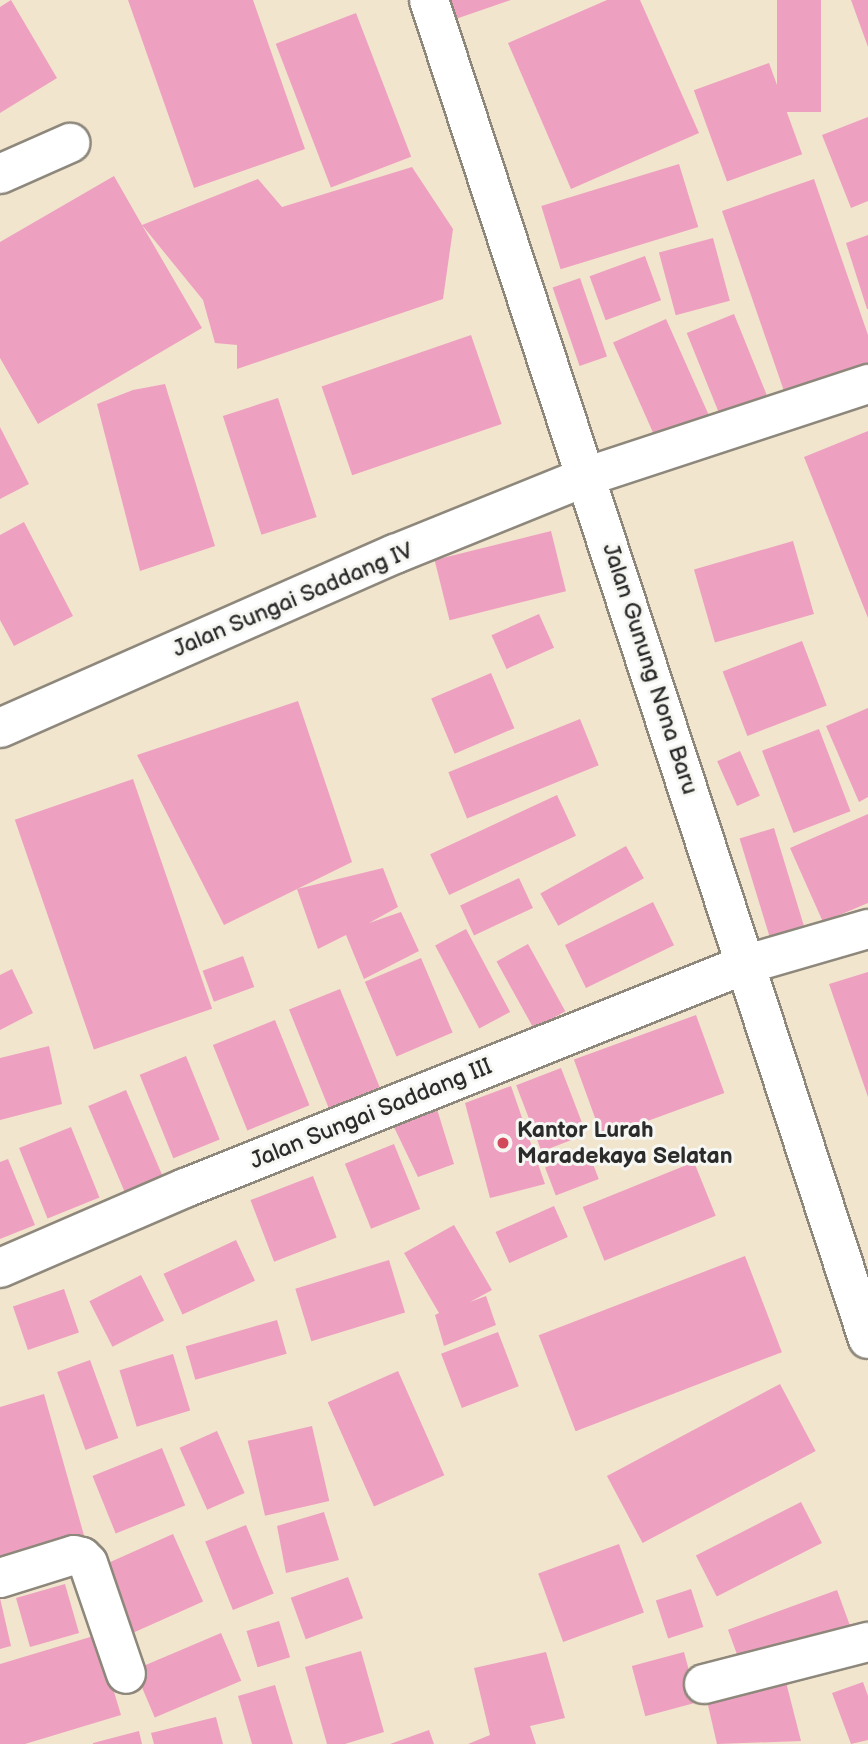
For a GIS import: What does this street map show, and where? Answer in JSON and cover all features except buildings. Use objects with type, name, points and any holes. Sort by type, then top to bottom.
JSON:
[{"type":"street","name":"Jalan Gunung Nona Baru","points":[[429,0],[588,476],[744,965],[868,1339]]},
{"type":"street","points":[[0,174],[70,144]]},
{"type":"street","name":"Jalan Sungai Saddang IV","points":[[0,728],[395,554],[588,476],[868,384]]},
{"type":"street","name":"Jalan Sungai Saddang III","points":[[0,1268],[185,1188],[744,965],[868,929]]},
{"type":"street","points":[[0,1578],[74,1555],[82,1557],[88,1563],[126,1674]]},
{"type":"street","points":[[705,1684],[868,1642]]},
{"type":"place","name":"Kantor Lurah Maradekaya Selatan","points":[[503,1143]]}]
